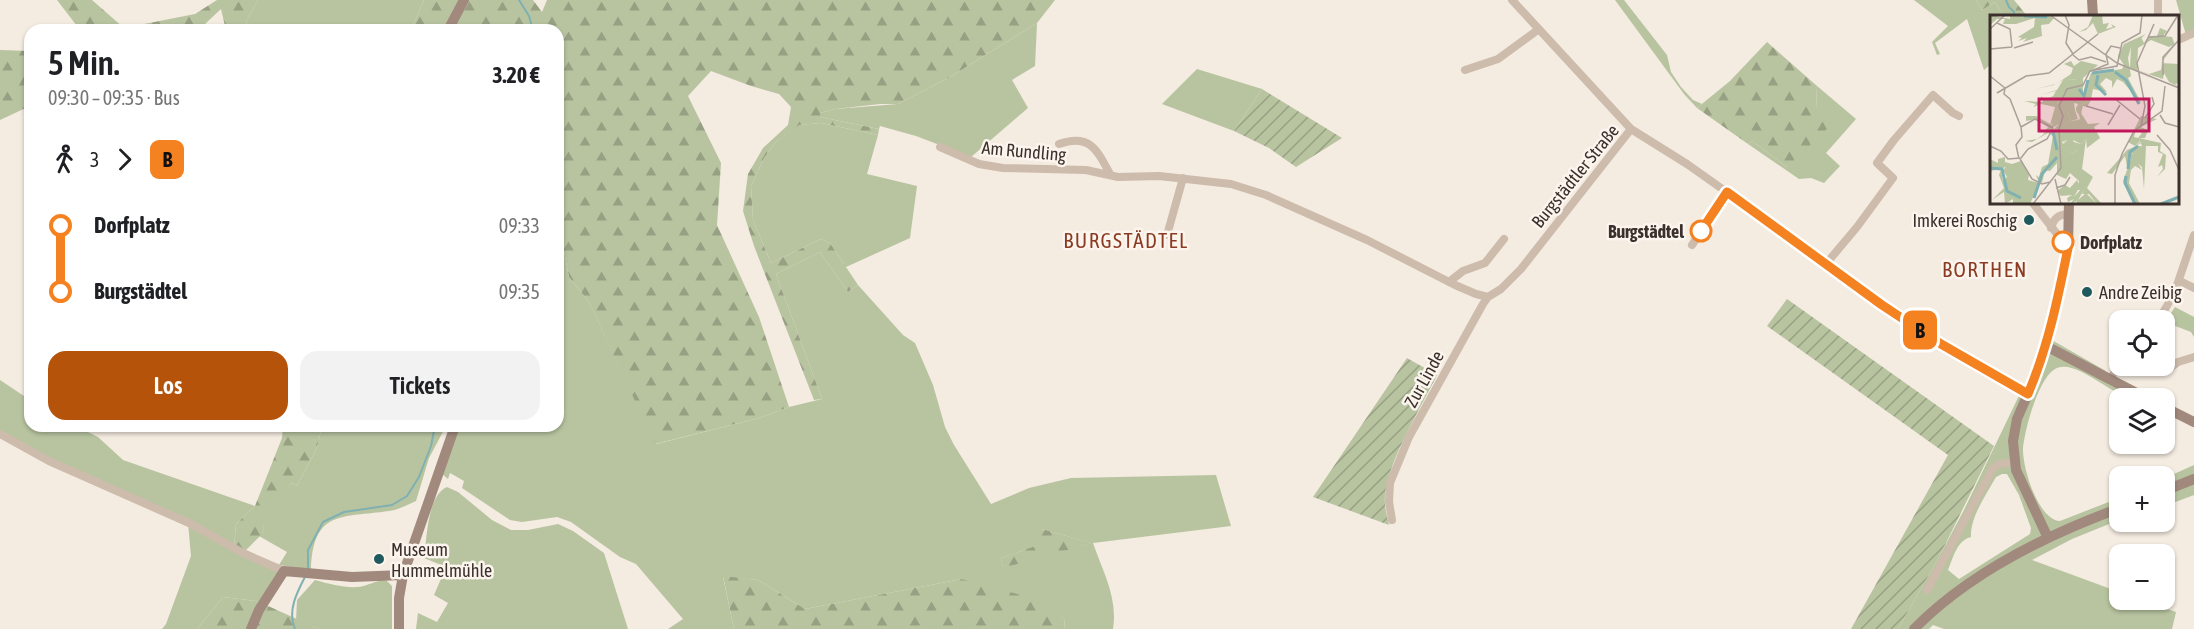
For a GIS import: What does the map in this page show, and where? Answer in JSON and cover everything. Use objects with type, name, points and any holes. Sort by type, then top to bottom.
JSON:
[{"type":"street","points":[[451,24],[464,0]]},
{"type":"street","points":[[1512,0],[1631,129]]},
{"type":"street","points":[[2092,0],[2093,15]]},
{"type":"street","points":[[1465,70],[1498,59],[1539,29]]},
{"type":"street","points":[[2179,40],[2194,33]]},
{"type":"street","points":[[1825,265],[1857,227],[1893,178],[1877,163],[1933,95],[1959,116]]},
{"type":"street","name":"Burgstädtler Straße","points":[[1488,297],[1501,289],[1521,269],[1631,129],[1727,192],[1825,265],[1941,344],[2028,394]]},
{"type":"street","name":"Am Rundling","points":[[1059,144],[1069,140],[1090,144],[1097,150],[1110,174]]},
{"type":"street","name":"Am Rundling","points":[[940,147],[979,164],[1031,170],[1086,170],[1118,177],[1183,178]]},
{"type":"street","points":[[1167,235],[1183,178],[1231,184],[1266,195],[1367,240],[1449,282],[1488,297]]},
{"type":"street","points":[[1692,245],[1727,192]]},
{"type":"street","points":[[2033,204],[2068,248]]},
{"type":"street","points":[[2051,228],[2056,218],[2069,208]]},
{"type":"street","points":[[2048,538],[2020,481],[2014,462],[2014,430],[2046,346],[2068,248],[2069,208]]},
{"type":"street","points":[[2166,310],[2180,281],[2194,235]]},
{"type":"street","points":[[1449,282],[1463,272],[1485,263],[1504,239]]},
{"type":"street","points":[[2180,281],[2194,288]]},
{"type":"street","name":"Zur Linde","points":[[1392,520],[1389,502],[1390,483],[1409,437],[1488,297]]},
{"type":"street","points":[[2046,346],[2127,388]]},
{"type":"street","points":[[2175,364],[2194,357]]},
{"type":"street","points":[[2175,412],[2194,422]]},
{"type":"street","points":[[399,629],[399,598],[403,575],[453,432]]},
{"type":"street","points":[[0,434],[49,462],[189,523],[243,553],[284,572],[352,577],[403,575]]},
{"type":"street","points":[[1927,590],[1993,468],[1999,464],[2014,462]]},
{"type":"street","points":[[2175,487],[2194,479]]},
{"type":"street","points":[[1914,629],[1966,585],[2003,562],[2048,538],[2109,513]]},
{"type":"street","points":[[251,629],[259,610],[284,572]]},
{"type":"green space","points":[[57,0],[92,0],[119,24],[75,24]]},
{"type":"green space","points":[[217,0],[258,0],[246,24],[225,24],[221,9],[206,23],[144,24],[195,14]]},
{"type":"green space","points":[[258,0],[424,0],[414,24],[246,24]]},
{"type":"green space","points":[[424,0],[533,0],[542,12],[547,0],[1055,0],[1037,23],[952,76],[898,104],[835,109],[820,113],[820,117],[879,129],[878,135],[821,123],[799,125],[776,142],[764,158],[751,186],[753,220],[771,263],[821,239],[830,243],[858,285],[848,292],[820,252],[776,274],[822,399],[814,400],[754,246],[743,211],[748,174],[763,148],[788,125],[791,107],[779,94],[711,71],[688,96],[721,163],[717,225],[759,317],[789,407],[759,418],[655,444],[589,302],[569,277],[564,251],[564,24],[414,24]]},
{"type":"green space","points":[[1615,0],[1624,0],[1667,55],[1671,72],[1681,87],[1693,100],[1702,104],[1697,108],[1684,94]]},
{"type":"green space","points":[[1914,0],[1976,0],[1982,10],[1995,2],[2003,15],[1990,15],[1990,65],[1984,70],[1967,19],[1935,43],[1940,54],[1937,55],[1932,42],[1948,26]]},
{"type":"green space","points":[[1976,0],[2014,0],[2026,15],[2003,15],[1995,2],[1982,10]]},
{"type":"green space","points":[[2176,0],[2194,0],[2194,31],[2186,35]]},
{"type":"green space","points":[[1037,23],[1035,66],[1012,80],[1028,108],[971,157],[916,136],[880,126],[879,129],[820,117],[820,113],[835,109],[898,104],[952,76]]},
{"type":"green space","points":[[1767,42],[1817,86],[1816,109],[1829,127],[1787,167],[1752,141],[1748,144],[1697,108],[1730,81]]},
{"type":"green space","points":[[0,50],[24,51],[24,109],[0,120]]},
{"type":"green space","points":[[1197,69],[1262,89],[1234,131],[1162,104]]},
{"type":"green space","points":[[1817,86],[1856,119],[1826,153],[1840,166],[1824,183],[1811,178],[1799,179],[1748,144],[1752,141],[1787,167],[1816,109]]},
{"type":"green space","points":[[1262,89],[1342,138],[1296,167],[1269,148],[1234,131]]},
{"type":"green space","points":[[821,123],[878,135],[867,174],[917,186],[910,238],[846,267],[830,243],[821,239],[771,263],[753,220],[751,186],[764,158],[776,142],[798,125]]},
{"type":"green space","points":[[564,251],[569,277],[589,302],[656,444],[759,418],[789,407],[822,399],[776,274],[820,252],[848,292],[858,285],[903,335],[915,343],[933,385],[945,427],[991,504],[1029,488],[1071,478],[1216,475],[1231,526],[1093,543],[1112,596],[1113,629],[1065,629],[1064,618],[962,579],[805,609],[758,580],[723,577],[734,629],[668,629],[683,619],[636,564],[620,557],[571,522],[557,517],[522,522],[510,520],[462,488],[464,481],[450,473],[448,479],[442,474],[458,432],[564,432]],"holes":[[[1042,529],[1091,543],[1003,567],[1001,558],[1039,545]]]},
{"type":"green space","points":[[1787,299],[1994,446],[1939,557],[1898,629],[1851,629],[1948,455],[1767,326]]},
{"type":"green space","points":[[2175,307],[2194,317],[2194,337],[2191,332],[2175,326],[2175,310],[2173,310]]},
{"type":"green space","points":[[2043,335],[2106,371],[2099,378],[2118,388],[2109,388],[2084,373],[2064,367],[2055,369],[2049,374],[2038,393],[2026,429],[2023,457],[2028,479],[2038,502],[2045,512],[2060,521],[2109,502],[2109,524],[2072,539],[2032,560],[2109,588],[2109,610],[2170,610],[2176,612],[2172,629],[1944,629],[1933,625],[1929,629],[1898,629],[1964,510],[2027,379]],"holes":[[[2007,474],[2019,495],[2031,528],[2030,534],[1959,579],[1948,570],[1959,546],[1971,537],[1976,514],[1996,477]]]},
{"type":"green space","points":[[1407,358],[1437,375],[1398,452],[1387,483],[1385,500],[1389,525],[1313,497]]},
{"type":"green space","points":[[0,380],[24,396],[24,432],[88,432],[98,437],[123,460],[255,506],[236,524],[234,547],[284,571],[263,604],[257,601],[223,597],[197,629],[162,629],[166,624],[191,556],[188,523],[0,434]]},
{"type":"green space","points":[[282,432],[321,432],[317,448],[297,486],[292,483],[280,501],[263,516],[264,532],[243,553],[234,547],[236,524],[255,506]]},
{"type":"green space","points":[[321,432],[443,432],[429,458],[416,501],[392,510],[333,520],[324,526],[317,536],[311,570],[279,565],[287,552],[259,536],[264,532],[262,516],[279,501],[292,483],[297,486],[317,448]]},
{"type":"green space","points":[[2194,465],[2194,495],[2175,502],[2175,474]]},
{"type":"green space","points":[[447,487],[458,492],[492,520],[511,530],[528,530],[558,524],[573,531],[604,553],[628,629],[416,629],[418,613],[437,622],[448,603],[434,595],[446,567],[424,558],[432,508],[440,492]]},
{"type":"green space","points":[[1042,529],[1092,543],[1003,568],[1001,558],[1038,545],[1037,537]]},
{"type":"green space","points":[[723,576],[758,580],[805,609],[962,579],[1021,595],[1064,618],[1065,629],[734,629]]},
{"type":"green space","points":[[315,580],[353,587],[386,580],[392,586],[392,629],[319,629],[296,620],[297,600]]},
{"type":"green space","points":[[223,597],[257,601],[319,629],[197,629]]},
{"type":"waterway","points":[[519,0],[531,24]]},
{"type":"waterway","points":[[2006,0],[2014,15]]},
{"type":"waterway","points":[[308,570],[308,550],[323,522],[344,512],[392,505],[407,496],[419,477],[434,432]]},
{"type":"waterway","points":[[295,629],[293,608],[296,595],[306,575]]},
{"type":"bus line","name":"B","points":[[1701,231],[1727,192],[1882,305],[1941,344],[2028,394],[2040,366],[2054,313],[2068,248],[2063,242]]},
{"type":"place","name":"Imkerei Roschig","points":[[2029,220]]},
{"type":"place","name":"Burgstädtel","points":[[1701,231]]},
{"type":"place","name":"Dorfplatz","points":[[2063,242]]},
{"type":"place","name":"Andre Zeibig","points":[[2087,292]]},
{"type":"place","name":"Museum Hummelmühle","points":[[379,559]]},
{"type":"district","name":"BURGSTÄDTEL","points":[[1126,240]]},
{"type":"district","name":"BORTHEN","points":[[1985,269]]}]
